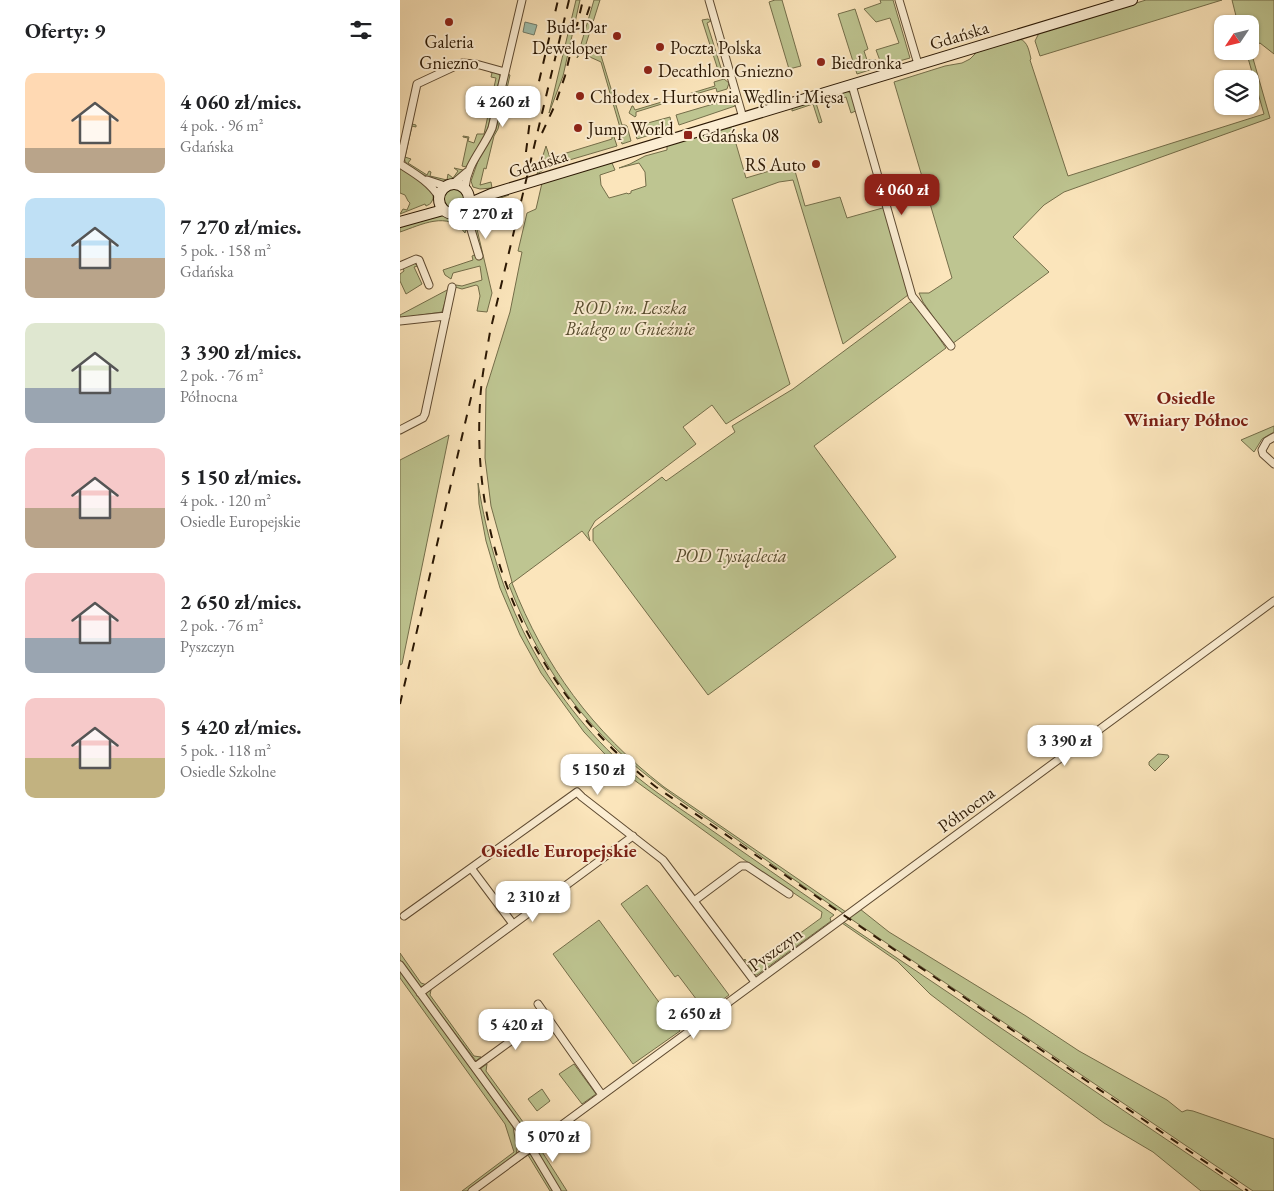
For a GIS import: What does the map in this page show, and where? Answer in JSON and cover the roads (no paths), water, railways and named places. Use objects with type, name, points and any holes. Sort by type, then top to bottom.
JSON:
[{"type":"street","points":[[479,256],[466,213],[467,172],[488,139],[492,128],[522,0]]},
{"type":"street","points":[[709,0],[744,118]]},
{"type":"street","points":[[899,0],[918,64]]},
{"type":"street","name":"Gdańska","points":[[467,206],[491,194],[1132,0]]},
{"type":"street","points":[[471,230],[457,214],[450,213],[440,203],[433,188],[400,163],[417,84],[462,63],[476,64],[505,72]]},
{"type":"street","points":[[852,85],[912,296],[951,346]]},
{"type":"street","points":[[440,203],[441,191],[467,172]]},
{"type":"street","points":[[420,177],[449,185],[460,185],[466,190]]},
{"type":"street","name":"Gdańska","points":[[466,190],[477,194],[491,194]]},
{"type":"street","points":[[400,222],[440,203]]},
{"type":"street","points":[[457,214],[467,206]]},
{"type":"street","points":[[400,266],[416,259],[419,260],[429,284]]},
{"type":"street","points":[[400,430],[425,416],[452,287]]},
{"type":"street","points":[[400,321],[446,316]]},
{"type":"street","points":[[1274,437],[1264,445],[1262,450],[1263,454],[1274,464]]},
{"type":"street","name":"Północna","points":[[844,917],[1274,601]]},
{"type":"street","points":[[404,916],[577,792],[664,860],[755,982]]},
{"type":"street","points":[[420,993],[633,836]]},
{"type":"street","points":[[694,901],[741,866],[747,866],[789,894]]},
{"type":"street","points":[[471,868],[513,924]]},
{"type":"street","name":"Pyszczyn","points":[[472,1191],[530,1146],[844,917]]},
{"type":"street","points":[[400,965],[521,1131],[557,1191]]},
{"type":"street","points":[[538,1004],[602,1095]]},
{"type":"street","points":[[475,1067],[545,1016]]},
{"type":"railway","points":[[526,152],[530,120],[558,0]]},
{"type":"railway","points":[[569,0],[490,332],[480,403],[480,460],[487,514],[500,567],[520,618],[546,665],[577,709],[614,750],[656,787],[1248,1191]]},
{"type":"railway","points":[[542,133],[555,105],[565,76],[583,0]]},
{"type":"railway","points":[[581,32],[592,0]]},
{"type":"railway","points":[[400,704],[476,376]]},
{"type":"place","name":"Galeria Gniezno","points":[[449,22]]},
{"type":"place","name":"Bud-Dar Deweloper","points":[[617,36]]},
{"type":"place","name":"Poczta Polska","points":[[660,47]]},
{"type":"place","name":"Biedronka","points":[[821,62]]},
{"type":"place","name":"Decathlon Gniezno","points":[[648,70]]},
{"type":"place","name":"Chłodex - Hurtownia Wędlin i Mięsa","points":[[580,96]]},
{"type":"place","name":"Jump World","points":[[578,128]]},
{"type":"place","name":"Gdańska 08","points":[[688,135]]},
{"type":"place","name":"RS Auto","points":[[816,164]]},
{"type":"district","name":"Osiedle Winiary Północ","points":[[1186,408]]},
{"type":"district","name":"Osiedle Europejskie","points":[[559,850]]},
{"type":"park label","name":"ROD im. Leszka Białego w Gnieźnie","points":[[630,317]]},
{"type":"park label","name":"POD Tysiąclecia","points":[[731,555]]}]
